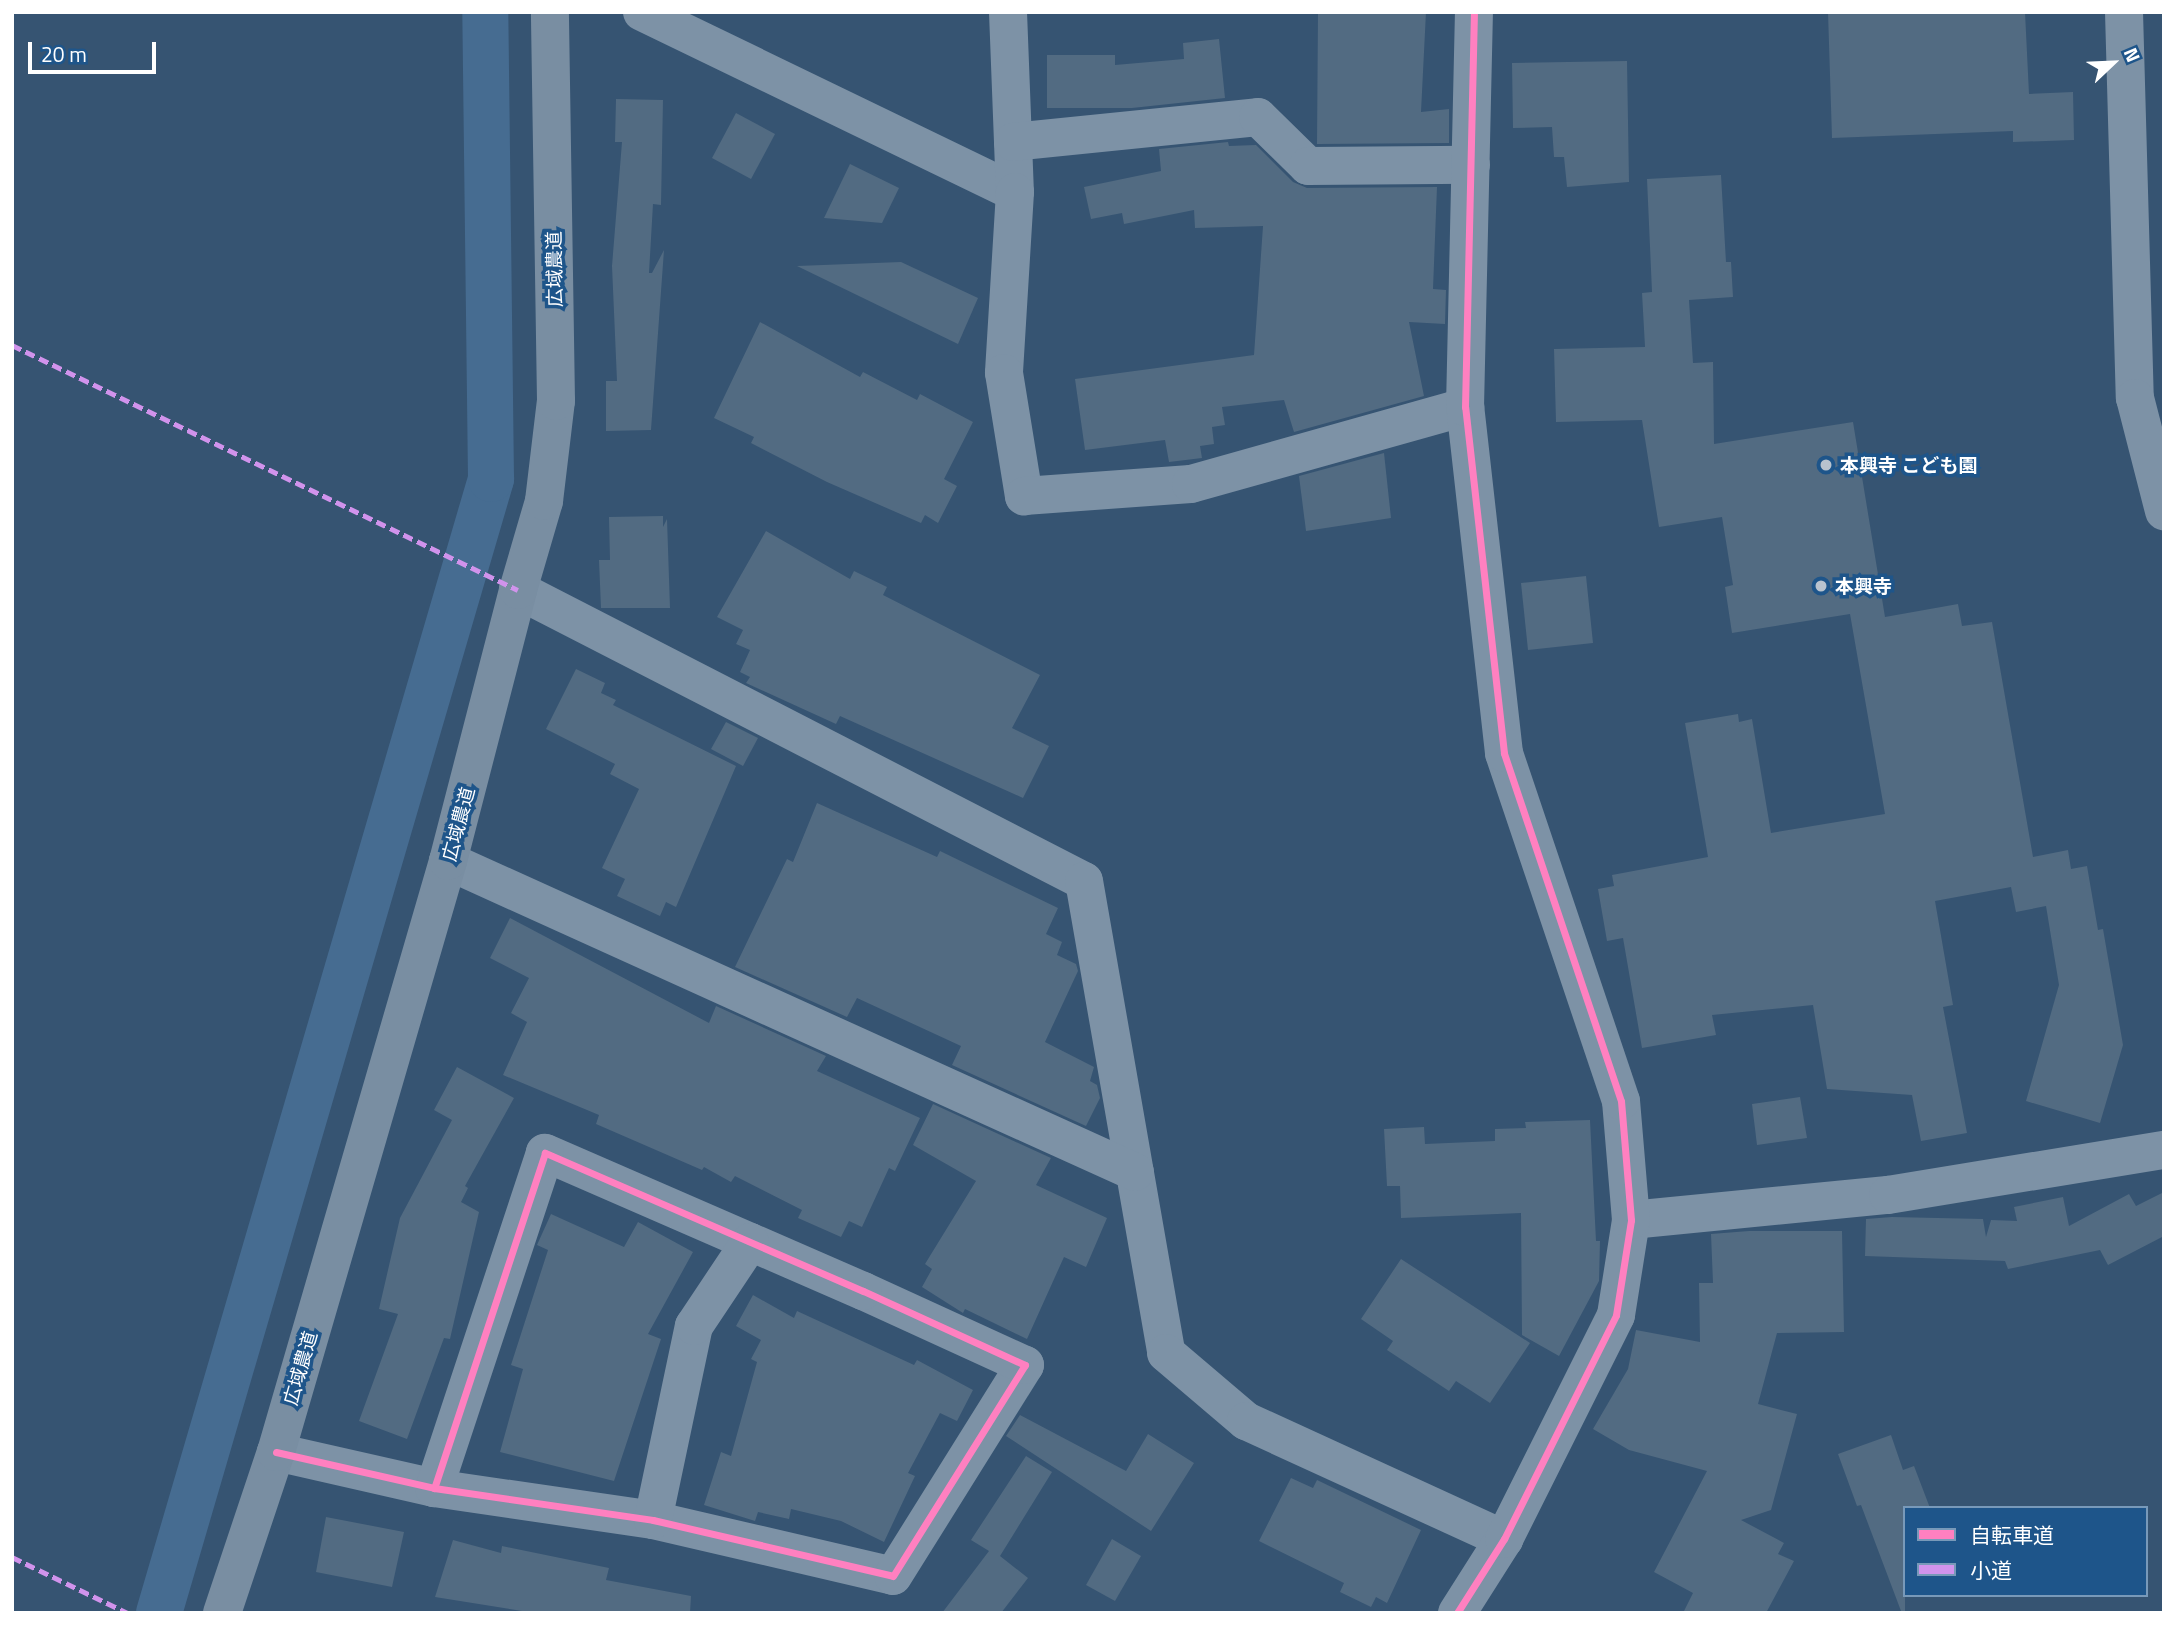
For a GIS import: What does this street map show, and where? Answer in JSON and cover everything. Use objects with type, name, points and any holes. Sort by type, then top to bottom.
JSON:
[{"type":"street","name":"広域農道","points":[[222,1613],[276,1452],[448,861],[518,590],[544,501],[556,401],[550,12]]},
{"type":"street","points":[[642,12],[1015,192]]},
{"type":"street","points":[[1008,12],[1015,192],[1004,373],[1024,496],[1191,484],[1465,407]]},
{"type":"street","points":[[1457,1613],[1504,1539],[1616,1315],[1631,1220],[1621,1101],[1504,753],[1465,407],[1474,12]]},
{"type":"street","points":[[2124,12],[2136,398],[2164,511]]},
{"type":"street","points":[[1013,142],[1258,117],[1308,166],[1471,165]]},
{"type":"street","points":[[518,590],[1084,881],[1166,1353],[1245,1421],[1504,1539]]},
{"type":"street","points":[[448,861],[1135,1172]]},
{"type":"street","points":[[1631,1220],[1888,1195],[2164,1150]]},
{"type":"street","points":[[276,1452],[435,1488],[653,1520],[893,1576],[1026,1365],[545,1153],[435,1488]]},
{"type":"street","points":[[653,1520],[694,1326],[750,1242]]},
{"type":"building","points":[[1318,12],[1426,12],[1421,112],[1449,109],[1449,143],[1317,144]]},
{"type":"building","points":[[1828,12],[2025,12],[2029,94],[2073,92],[2074,140],[2013,142],[2013,131],[1832,138]]},
{"type":"building","points":[[1219,39],[1225,98],[1132,108],[1047,108],[1047,55],[1115,55],[1115,65],[1184,59],[1183,43]]},
{"type":"building","points":[[1627,61],[1629,182],[1567,187],[1564,157],[1554,157],[1552,127],[1513,128],[1512,63]]},
{"type":"building","points":[[616,99],[663,100],[661,205],[653,204],[649,273],[652,273],[664,250],[651,430],[606,431],[606,381],[617,381],[612,266],[622,142],[615,142]]},
{"type":"building","points":[[736,113],[775,134],[751,179],[712,158]]},
{"type":"building","points":[[1228,142],[1229,146],[1256,145],[1293,182],[1307,188],[1437,187],[1433,289],[1446,290],[1445,324],[1409,322],[1424,396],[1294,432],[1284,400],[1222,407],[1225,425],[1212,427],[1214,444],[1200,446],[1202,458],[1169,462],[1165,440],[1085,450],[1075,379],[1254,355],[1263,226],[1195,228],[1194,210],[1124,224],[1122,213],[1091,219],[1084,187],[1161,171],[1159,149]]},
{"type":"building","points":[[850,164],[899,188],[882,223],[824,218]]},
{"type":"building","points":[[1721,175],[1726,262],[1731,262],[1733,297],[1689,300],[1693,363],[1713,362],[1714,444],[1853,422],[1885,617],[1958,604],[1962,626],[1992,622],[2033,857],[2068,850],[2071,869],[2087,866],[2098,930],[2103,929],[2123,1045],[2100,1123],[2026,1101],[2059,985],[2046,906],[2016,912],[2011,887],[1935,901],[1953,1005],[1943,1007],[1967,1133],[1921,1141],[1912,1095],[1827,1089],[1813,1005],[1712,1015],[1716,1035],[1642,1048],[1623,938],[1607,941],[1598,889],[1614,886],[1612,875],[1708,857],[1685,723],[1738,714],[1739,722],[1752,719],[1771,833],[1885,814],[1850,614],[1732,633],[1725,587],[1733,585],[1722,517],[1659,527],[1642,420],[1556,422],[1554,349],[1645,347],[1642,293],[1652,292],[1647,179]]},
{"type":"building","points":[[901,262],[978,298],[958,344],[797,266]]},
{"type":"building","points":[[760,322],[860,377],[863,372],[917,400],[920,394],[973,422],[944,479],[957,486],[938,523],[925,515],[921,523],[827,482],[751,443],[754,437],[714,418]]},
{"type":"building","points":[[1384,453],[1391,518],[1306,531],[1299,476]]},
{"type":"building","points":[[663,516],[663,527],[667,519],[670,608],[601,608],[599,560],[610,560],[609,517]]},
{"type":"building","points":[[766,531],[850,579],[854,571],[887,587],[883,595],[1040,675],[1012,728],[1049,746],[1023,798],[840,716],[836,724],[746,683],[750,677],[740,672],[750,650],[736,644],[743,630],[717,617]]},
{"type":"building","points":[[1586,576],[1593,643],[1528,650],[1521,583]]},
{"type":"building","points":[[576,669],[605,683],[601,693],[616,700],[613,705],[736,766],[676,907],[666,902],[660,916],[617,896],[625,879],[602,868],[639,789],[610,774],[615,764],[546,729]]},
{"type":"building","points":[[726,722],[758,738],[743,766],[711,749]]},
{"type":"building","points":[[817,803],[937,857],[940,851],[1058,908],[1046,934],[1062,942],[1057,955],[1076,964],[1078,971],[1045,1042],[1094,1067],[1090,1081],[1097,1085],[1100,1098],[1086,1126],[952,1065],[961,1046],[857,998],[847,1017],[735,967],[787,859],[793,862]]},
{"type":"building","points":[[510,918],[709,1023],[716,1006],[826,1056],[817,1071],[920,1118],[895,1171],[889,1168],[862,1227],[849,1221],[841,1237],[798,1218],[802,1210],[735,1176],[731,1182],[704,1167],[702,1170],[596,1124],[599,1115],[503,1075],[527,1022],[511,1013],[529,978],[490,958]]},
{"type":"building","points":[[457,1067],[514,1098],[465,1186],[468,1188],[461,1202],[479,1212],[450,1339],[444,1338],[407,1439],[359,1421],[398,1314],[379,1309],[400,1218],[452,1120],[434,1110]]},
{"type":"building","points":[[1800,1097],[1807,1138],[1757,1145],[1752,1104]]},
{"type":"building","points":[[933,1104],[1051,1158],[1036,1185],[1107,1218],[1086,1267],[1064,1257],[1027,1339],[965,1309],[963,1313],[922,1287],[932,1269],[925,1264],[976,1181],[913,1145]]},
{"type":"building","points":[[1590,1120],[1596,1241],[1600,1241],[1599,1281],[1559,1356],[1522,1335],[1521,1213],[1401,1218],[1400,1186],[1387,1186],[1384,1129],[1424,1127],[1425,1144],[1495,1141],[1495,1129],[1526,1128],[1525,1122]]},
{"type":"building","points":[[2164,1192],[2164,1236],[2108,1265],[2100,1250],[2008,1269],[2005,1261],[1865,1256],[1866,1219],[1983,1219],[1986,1237],[1991,1220],[2017,1221],[2014,1207],[2063,1197],[2069,1226],[2129,1194],[2136,1206]]},
{"type":"building","points":[[551,1214],[624,1247],[638,1222],[693,1252],[648,1334],[661,1339],[614,1481],[500,1452],[523,1369],[511,1365],[548,1250],[537,1245]]},
{"type":"building","points":[[1749,1231],[1842,1231],[1844,1332],[1777,1333],[1758,1404],[1797,1414],[1771,1510],[1741,1520],[1784,1543],[1778,1554],[1794,1561],[1766,1613],[1683,1613],[1693,1593],[1654,1572],[1707,1471],[1629,1450],[1593,1429],[1628,1369],[1636,1330],[1700,1342],[1699,1283],[1713,1283],[1711,1234]]},
{"type":"building","points":[[1401,1259],[1530,1343],[1490,1403],[1456,1381],[1449,1391],[1387,1350],[1393,1341],[1361,1319]]},
{"type":"building","points":[[753,1295],[794,1318],[797,1311],[914,1365],[917,1360],[973,1390],[957,1421],[940,1413],[908,1473],[915,1476],[884,1542],[841,1521],[791,1509],[789,1519],[758,1512],[755,1521],[704,1505],[721,1452],[731,1456],[757,1362],[751,1359],[761,1340],[736,1326]]},
{"type":"building","points":[[1020,1415],[1126,1471],[1148,1434],[1194,1463],[1151,1531],[1006,1436]]},
{"type":"building","points":[[1891,1435],[1903,1470],[1914,1466],[1929,1506],[1903,1506],[1905,1611],[1901,1611],[1861,1505],[1857,1506],[1838,1454]]},
{"type":"building","points":[[1026,1456],[1052,1472],[1000,1556],[1028,1578],[1001,1613],[942,1613],[989,1551],[971,1540]]},
{"type":"building","points":[[1291,1478],[1313,1488],[1317,1480],[1421,1530],[1387,1603],[1376,1597],[1371,1607],[1340,1592],[1344,1583],[1259,1541]]},
{"type":"building","points":[[326,1517],[404,1532],[392,1587],[316,1572]]},
{"type":"building","points":[[1112,1539],[1141,1556],[1115,1601],[1086,1585]]},
{"type":"building","points":[[453,1540],[501,1553],[502,1546],[609,1568],[606,1580],[691,1596],[690,1613],[534,1613],[435,1597]]},
{"type":"waterway","points":[[159,1613],[491,479],[485,12]]},
{"type":"marked path","points":[[12,345],[518,590]]},
{"type":"marked path","points":[[12,1557],[128,1613]]},
{"type":"cycle path","points":[[1457,1613],[1504,1539],[1616,1315],[1631,1220],[1621,1101],[1504,753],[1465,407],[1474,12]]},
{"type":"cycle path","points":[[276,1452],[434,1488],[653,1520],[893,1576],[1025,1365],[863,1291],[545,1153],[434,1488]]},
{"type":"place","name":"本興寺 こども園","points":[[1826,465]]},
{"type":"place","name":"本興寺","points":[[1821,586]]}]
